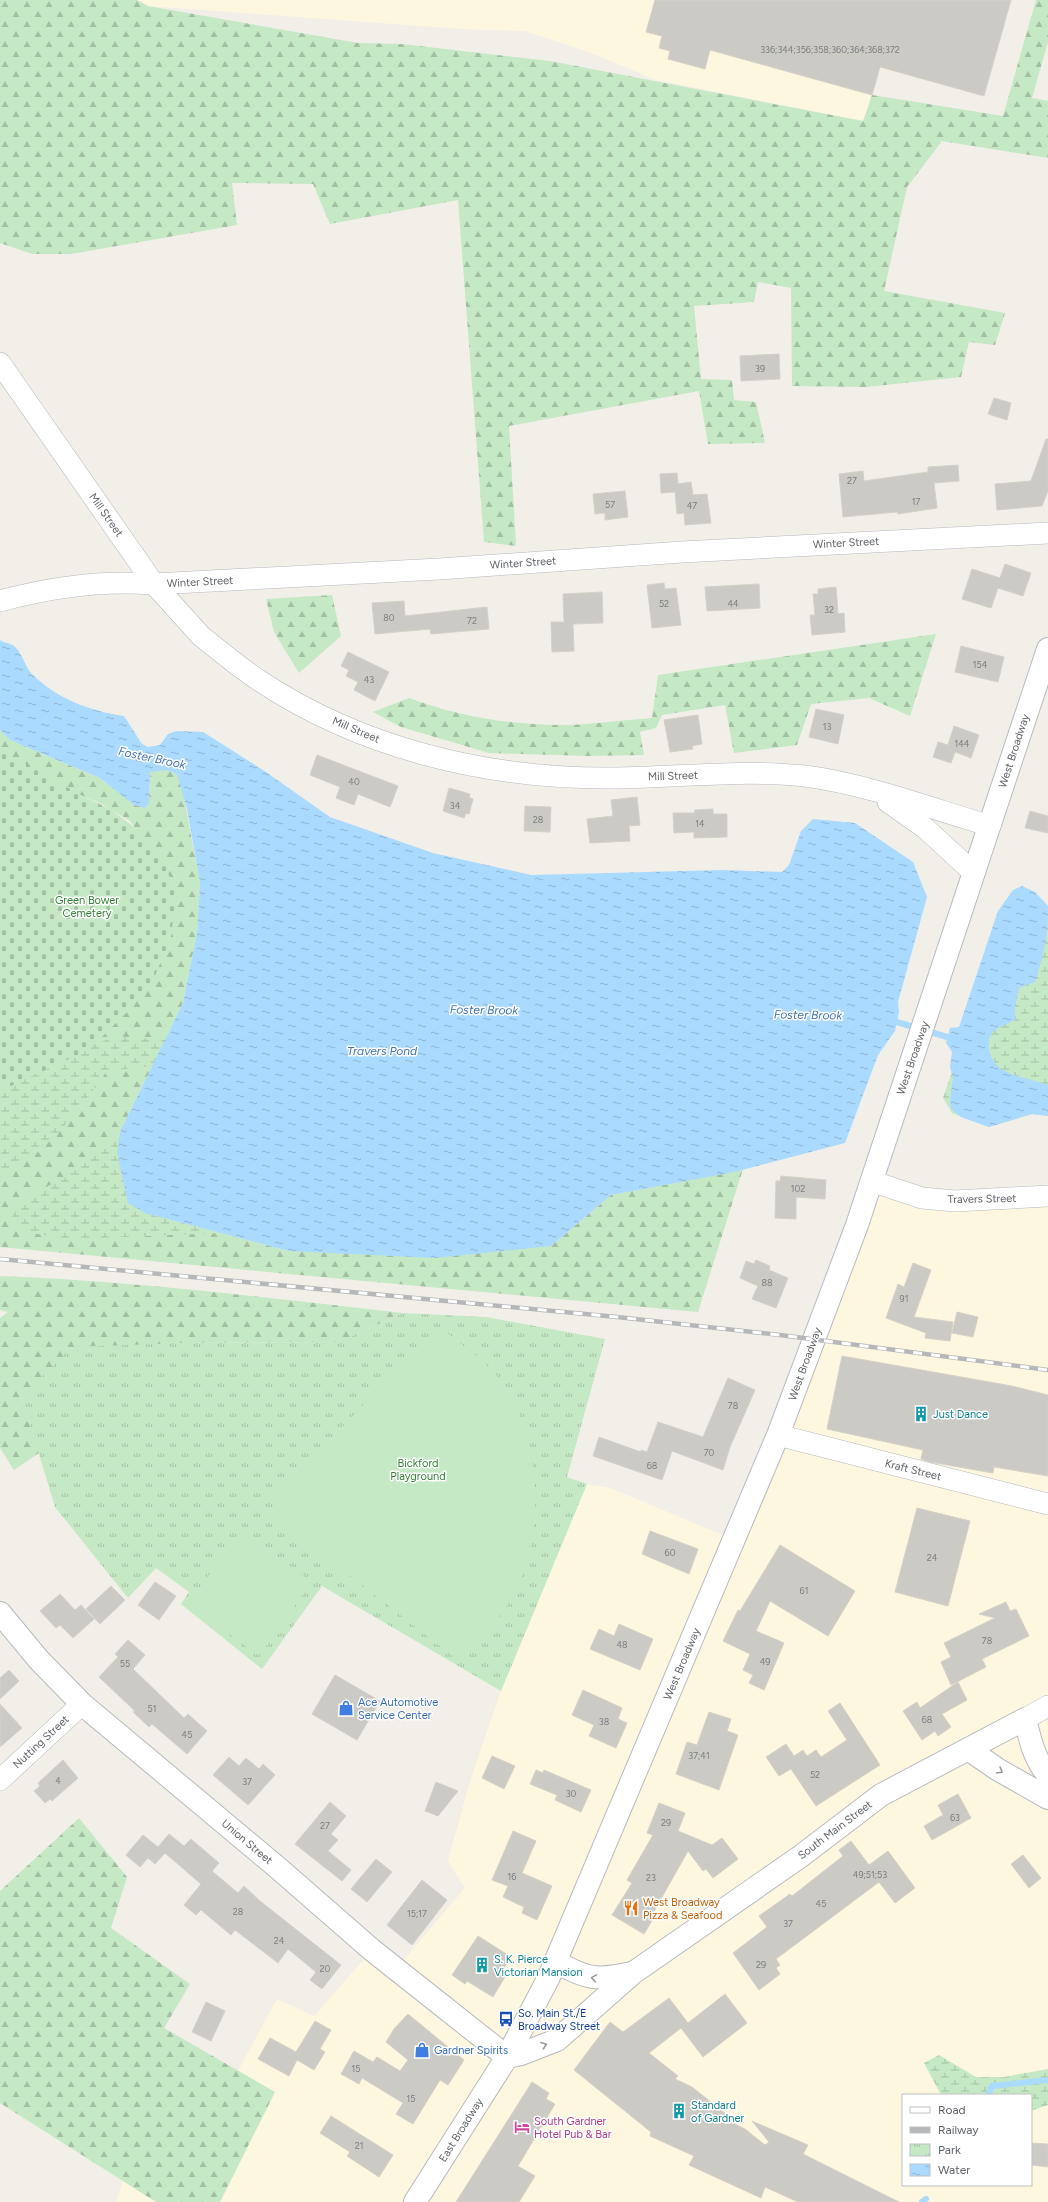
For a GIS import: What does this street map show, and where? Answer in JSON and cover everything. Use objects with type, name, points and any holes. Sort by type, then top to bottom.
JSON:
[{"type":"main road","name":"West Broadway","points":[[507,2057],[556,1962],[778,1435],[871,1180],[929,1010],[1048,649]]},
{"type":"main road","name":"Union Street","points":[[0,1613],[39,1660],[82,1704],[278,1868],[372,1950],[507,2057]]},
{"type":"main road","name":"South Main Street","points":[[507,2057],[520,2054],[557,2040],[633,1972],[801,1856],[881,1795],[1025,1719]]},
{"type":"main road","points":[[1025,1719],[1031,1744],[1041,1767],[1048,1775]]},
{"type":"main road","points":[[968,1749],[997,1769],[1048,1798]]},
{"type":"main road","name":"South Main Street","points":[[556,1962],[576,1973],[600,1979],[633,1972]]},
{"type":"main road","name":"East Broadway","points":[[415,2202],[507,2057]]},
{"type":"street","name":"Mill Street","points":[[0,363],[154,584],[201,636],[260,681],[313,711],[372,738],[446,760],[509,773],[604,778],[740,773],[784,774],[823,779],[869,790],[990,826]]},
{"type":"street","name":"Winter Street","points":[[0,601],[32,592],[121,581],[154,584],[439,569],[690,551],[1048,532]]},
{"type":"street","name":"Mill Street","points":[[869,790],[925,828],[974,873]]},
{"type":"street","name":"Travers Street","points":[[871,1180],[922,1198],[955,1201],[1048,1196]]},
{"type":"street","name":"Kraft Street","points":[[778,1435],[1048,1504]]},
{"type":"street","name":"Nutting Street","points":[[0,1780],[82,1704]]},
{"type":"street","name":"South Main Street","points":[[1025,1719],[1048,1706]]},
{"type":"shaded area","points":[[137,0],[1011,0],[984,96],[880,68],[864,121],[656,80],[586,51],[525,31],[461,29],[148,6]]},
{"type":"shaded area","points":[[867,1194],[979,1201],[1048,1196],[1048,2202],[220,2202],[275,2092],[238,2071],[277,1999],[314,2016],[372,1950],[396,1969],[465,1888],[448,1861],[470,1781],[501,1691],[587,1484],[610,1488],[735,1540]]},
{"type":"shaded area","points":[[123,2181],[156,2202],[116,2202]]},
{"type":"green space","points":[[0,0],[137,0],[148,6],[358,43],[402,44],[550,61],[863,121],[872,95],[1003,116],[1036,0],[1048,0],[1048,42],[1032,98],[1048,101],[1048,158],[942,141],[907,187],[884,291],[1005,313],[995,345],[969,342],[961,377],[866,387],[792,386],[791,288],[758,282],[754,302],[694,306],[701,379],[732,380],[734,400],[756,402],[765,443],[708,444],[699,391],[509,426],[516,546],[484,542],[458,200],[330,224],[313,184],[232,183],[237,225],[71,254],[32,254],[0,243]]},
{"type":"green space","points":[[332,595],[341,636],[299,673],[274,632],[266,599]]},
{"type":"green space","points":[[936,634],[910,716],[869,698],[811,704],[797,745],[734,753],[725,705],[662,715],[656,728],[640,732],[644,755],[587,756],[489,753],[401,727],[373,712],[409,698],[464,714],[503,721],[542,725],[572,725],[652,718],[658,675]]},
{"type":"green space","points":[[0,730],[10,740],[100,778],[131,802],[145,808],[149,804],[150,771],[166,770],[177,774],[182,787],[200,883],[197,933],[183,1003],[120,1132],[145,1213],[289,1251],[551,1246],[611,1195],[743,1169],[698,1312],[0,1247],[0,1062],[144,841],[130,821],[100,803],[0,762]]},
{"type":"green space","name":"Green Bower Cemetery","points":[[0,750],[81,795],[112,810],[140,832],[163,859],[176,895],[171,937],[155,976],[130,1009],[90,1049],[0,1091]]},
{"type":"green space","points":[[1012,894],[1048,911],[1048,1116],[1032,1114],[989,1127],[952,1113],[943,1098]]},
{"type":"green space","points":[[114,1036],[166,1040],[154,1066],[107,1071],[80,1107],[37,1153],[26,1162],[0,1178],[0,1091]]},
{"type":"green space","points":[[120,1132],[117,1153],[145,1213],[221,1233],[72,1239],[23,1232],[12,1220],[23,1202],[30,1196],[73,1172]]},
{"type":"green space","points":[[0,1276],[51,1278],[152,1286],[403,1313],[339,1342],[181,1343],[22,1398],[39,1453],[14,1470],[0,1448],[0,1318],[8,1312],[0,1310]]},
{"type":"green space","name":"Bickford Playground","points":[[403,1313],[486,1317],[605,1339],[567,1477],[587,1484],[501,1691],[322,1586],[262,1669],[181,1604],[189,1592],[156,1568],[128,1598],[55,1507],[22,1398],[71,1347],[181,1343],[339,1342]]},
{"type":"green space","points":[[447,1333],[496,1374],[515,1405],[526,1432],[532,1461],[535,1491],[534,1522],[529,1552],[521,1579],[508,1604],[502,1612],[483,1633],[455,1658],[297,1534],[277,1525],[272,1517],[275,1497],[279,1489],[295,1477],[397,1369]]},
{"type":"green space","points":[[241,1530],[312,1582],[259,1656],[188,1604]]},
{"type":"green space","points":[[79,1818],[127,1877],[111,1928],[190,1984],[164,2028],[275,2092],[220,2202],[156,2202],[0,2103],[0,1891]]},
{"type":"green space","points":[[939,2055],[976,2077],[1004,2077],[1048,2069],[1048,2105],[1032,2111],[1032,2094],[940,2094],[924,2063]]},
{"type":"water","name":"Travers Pond","points":[[0,640],[14,646],[32,674],[42,683],[63,697],[99,711],[124,716],[142,744],[148,747],[160,745],[168,734],[176,731],[203,732],[263,770],[330,817],[433,853],[531,875],[723,870],[782,872],[789,865],[801,831],[813,819],[855,823],[913,862],[927,897],[898,1002],[899,1012],[895,1031],[878,1055],[845,1143],[734,1172],[611,1195],[551,1246],[435,1258],[289,1251],[145,1213],[128,1203],[117,1153],[120,1132],[183,1003],[197,933],[200,883],[187,809],[177,774],[166,770],[150,772],[149,804],[145,808],[134,805],[100,778],[10,740],[0,730]]},
{"type":"water","points":[[1022,886],[1035,892],[1048,906],[1043,954],[1035,982],[1019,988],[1015,1006],[1015,1020],[1000,1027],[992,1033],[989,1048],[992,1058],[1003,1070],[1020,1077],[1048,1085],[1048,1116],[1032,1114],[989,1127],[961,1117],[951,1109],[950,1101],[953,1078],[950,1067],[952,1052],[946,1043],[950,1028],[959,1027],[998,911],[1013,890]]},
{"type":"building","points":[[655,0],[1011,0],[984,96],[880,67],[872,95],[710,50],[705,69],[668,59],[670,51],[659,48],[662,36],[646,32]]},
{"type":"building","points":[[779,354],[780,379],[741,381],[740,356]]},
{"type":"building","points":[[994,398],[1011,403],[1007,420],[988,414]]},
{"type":"building","points":[[1046,439],[1048,439],[1048,491],[1042,506],[997,510],[995,484],[1031,481]]},
{"type":"building","points":[[958,465],[959,481],[934,483],[937,508],[898,514],[897,512],[843,517],[839,474],[863,471],[864,481],[928,472],[928,467]]},
{"type":"building","points":[[677,473],[678,484],[691,482],[693,495],[707,494],[711,523],[685,525],[684,513],[677,514],[675,492],[661,493],[660,474]]},
{"type":"building","points":[[625,491],[628,517],[605,520],[605,513],[595,514],[593,494]]},
{"type":"building","points":[[1005,564],[1031,573],[1023,596],[998,588],[991,608],[962,599],[972,569],[1000,578]]},
{"type":"building","points":[[664,583],[665,589],[676,588],[681,625],[652,628],[647,585]]},
{"type":"building","points":[[759,584],[760,608],[707,611],[705,587]]},
{"type":"building","points":[[836,587],[838,614],[844,613],[845,632],[812,635],[810,615],[815,615],[813,594],[818,594],[818,589]]},
{"type":"building","points":[[602,592],[603,623],[573,624],[574,651],[552,652],[551,622],[564,622],[563,594]]},
{"type":"building","points":[[404,601],[405,616],[487,607],[489,629],[431,634],[430,629],[375,634],[372,603]]},
{"type":"building","points":[[961,646],[1004,657],[998,682],[955,672]]},
{"type":"building","points":[[348,652],[389,672],[375,701],[354,690],[358,682],[346,676],[349,670],[341,666]]},
{"type":"building","points":[[816,709],[844,715],[838,744],[809,737]]},
{"type":"building","points":[[698,715],[702,744],[692,746],[693,749],[670,752],[664,720]]},
{"type":"building","points":[[954,726],[979,735],[971,758],[955,752],[951,763],[933,757],[938,742],[948,745]]},
{"type":"building","points":[[317,755],[398,786],[390,807],[358,794],[354,805],[336,798],[340,787],[310,775]]},
{"type":"building","points":[[449,788],[470,794],[469,797],[473,799],[469,814],[466,813],[464,818],[443,811]]},
{"type":"building","points":[[637,797],[640,825],[629,826],[630,841],[590,843],[587,819],[613,816],[611,800]]},
{"type":"building","points":[[525,806],[551,807],[550,832],[524,831]]},
{"type":"building","points":[[713,809],[713,814],[727,814],[727,837],[694,838],[694,832],[674,833],[673,813],[694,813],[695,810]]},
{"type":"building","points":[[1030,811],[1048,816],[1048,833],[1025,828]]},
{"type":"building","points":[[781,1176],[826,1180],[825,1199],[796,1197],[796,1219],[775,1218],[776,1181],[780,1181]]},
{"type":"building","points":[[756,1260],[770,1266],[769,1270],[788,1278],[776,1308],[752,1299],[758,1286],[740,1278],[746,1261],[754,1264]]},
{"type":"building","points":[[913,1263],[931,1270],[914,1317],[953,1322],[950,1341],[925,1338],[926,1333],[886,1318],[898,1284],[904,1287]]},
{"type":"building","points":[[957,1312],[978,1317],[973,1337],[952,1333]]},
{"type":"building","name":"Just Dance","points":[[842,1356],[1012,1386],[1048,1395],[1048,1476],[994,1467],[993,1473],[930,1462],[921,1459],[923,1450],[827,1429]]},
{"type":"building","points":[[728,1378],[755,1390],[730,1447],[723,1470],[672,1451],[662,1480],[593,1456],[599,1437],[641,1452],[641,1450],[647,1452],[658,1422],[703,1437]]},
{"type":"building","points":[[917,1508],[970,1521],[948,1606],[895,1592]]},
{"type":"building","points":[[650,1531],[698,1549],[689,1574],[642,1554]]},
{"type":"building","points":[[780,1545],[855,1591],[828,1636],[770,1601],[756,1631],[784,1643],[764,1690],[749,1683],[753,1675],[743,1670],[750,1654],[723,1641],[738,1610],[740,1611]]},
{"type":"building","points":[[155,1582],[176,1596],[159,1620],[138,1605]]},
{"type":"building","points":[[111,1586],[125,1600],[100,1624],[86,1609]]},
{"type":"building","points":[[60,1594],[75,1610],[81,1605],[94,1619],[73,1638],[60,1625],[56,1628],[40,1611]]},
{"type":"building","points":[[1006,1602],[1010,1611],[1016,1609],[1029,1636],[982,1659],[986,1667],[951,1685],[941,1662],[951,1657],[944,1643],[995,1618],[979,1614]]},
{"type":"building","points":[[619,1624],[653,1639],[640,1670],[590,1649],[599,1629],[614,1636]]},
{"type":"building","points":[[128,1640],[145,1655],[133,1669],[184,1718],[188,1714],[207,1731],[187,1754],[152,1724],[149,1727],[133,1712],[135,1711],[99,1677],[118,1657],[115,1654]]},
{"type":"building","points":[[9,1670],[19,1681],[0,1699],[0,1678]]},
{"type":"building","name":"Ace Automotive Service Center","points":[[335,1675],[380,1701],[357,1740],[312,1714]]},
{"type":"building","points":[[958,1682],[967,1700],[942,1714],[951,1727],[938,1736],[935,1731],[922,1740],[903,1711],[917,1702],[920,1708]]},
{"type":"building","points":[[583,1690],[622,1708],[618,1719],[627,1723],[616,1748],[589,1736],[594,1725],[572,1715]]},
{"type":"building","points":[[840,1703],[880,1765],[816,1806],[791,1769],[779,1776],[766,1757],[786,1744],[794,1756],[803,1750],[807,1756],[816,1750],[821,1757],[847,1740],[828,1711]]},
{"type":"building","points":[[0,1704],[22,1728],[0,1747]]},
{"type":"building","points":[[709,1712],[731,1719],[727,1731],[738,1735],[719,1790],[676,1774],[687,1742],[697,1745]]},
{"type":"building","points":[[492,1756],[515,1766],[504,1789],[482,1778]]},
{"type":"building","points":[[229,1757],[239,1766],[246,1758],[259,1769],[263,1764],[275,1775],[248,1805],[213,1775]]},
{"type":"building","points":[[63,1760],[78,1778],[52,1801],[50,1799],[45,1803],[34,1791],[40,1786],[38,1783]]},
{"type":"building","points":[[536,1770],[543,1773],[544,1770],[591,1790],[581,1812],[555,1800],[557,1795],[530,1784]]},
{"type":"building","points":[[436,1782],[458,1791],[438,1816],[425,1811]]},
{"type":"building","points":[[958,1794],[971,1818],[932,1840],[924,1826],[943,1815],[938,1805]]},
{"type":"building","points":[[330,1802],[346,1816],[331,1834],[338,1840],[328,1851],[351,1870],[342,1881],[295,1844]]},
{"type":"building","points":[[659,1803],[685,1813],[678,1831],[712,1845],[722,1838],[738,1859],[713,1878],[706,1869],[703,1871],[688,1851],[653,1913],[656,1914],[644,1934],[612,1915],[632,1883],[627,1880],[653,1835],[647,1833]]},
{"type":"building","points":[[513,1831],[536,1841],[522,1873],[552,1886],[537,1920],[522,1913],[524,1907],[503,1897],[508,1886],[492,1880]]},
{"type":"building","points":[[169,1834],[184,1846],[191,1839],[219,1863],[212,1871],[238,1893],[244,1886],[260,1901],[341,1965],[322,1989],[310,1980],[316,1972],[288,1949],[278,1963],[235,1930],[231,1935],[201,1910],[196,1915],[184,1905],[201,1884],[165,1853],[155,1864],[148,1858],[140,1867],[126,1855],[143,1835],[158,1847]]},
{"type":"building","points":[[851,1841],[869,1865],[888,1851],[915,1888],[895,1903],[879,1882],[776,1959],[780,1965],[776,1968],[780,1974],[759,1990],[733,1953],[767,1927],[759,1916],[790,1894],[792,1896],[843,1856],[839,1850]]},
{"type":"building","points":[[1023,1855],[1041,1878],[1029,1888],[1011,1864]]},
{"type":"building","points":[[376,1859],[392,1872],[367,1902],[351,1889]]},
{"type":"building","points":[[422,1880],[447,1900],[412,1945],[387,1925]]},
{"type":"building","name":"S. K. Pierce Victorian Mansion","points":[[478,1936],[511,1957],[500,1974],[505,1977],[493,1997],[467,1981],[465,1984],[452,1975]]},
{"type":"building","name":"Standard of Gardner","points":[[725,1994],[747,2023],[703,2057],[681,2028],[649,2053],[678,2076],[675,2079],[692,2087],[730,2117],[729,2121],[745,2129],[765,2145],[769,2142],[752,2121],[808,2145],[803,2154],[899,2202],[798,2202],[765,2187],[761,2198],[689,2165],[694,2156],[650,2136],[651,2132],[574,2070],[610,2022],[623,2032],[669,1998],[688,2023]]},
{"type":"building","points":[[206,2002],[225,2011],[211,2041],[192,2032]]},
{"type":"building","points":[[408,2014],[464,2060],[448,2085],[440,2080],[413,2124],[396,2114],[403,2103],[362,2078],[359,2084],[341,2074],[354,2051],[373,2062],[377,2057],[400,2071],[408,2060],[386,2042],[394,2029]]},
{"type":"building","points":[[315,2021],[331,2030],[320,2049],[325,2052],[314,2070],[297,2060],[289,2076],[258,2059],[270,2038],[296,2052]]},
{"type":"building","points":[[532,2082],[549,2093],[546,2099],[555,2104],[518,2166],[535,2176],[519,2202],[456,2202]]},
{"type":"building","points":[[331,2116],[393,2155],[379,2177],[347,2156],[350,2152],[320,2133]]},
{"type":"building","points":[[1032,2143],[1048,2144],[1048,2167],[1032,2165]]},
{"type":"waterway","name":"Foster Brook","points":[[890,1020],[954,1039]]},
{"type":"waterway","points":[[988,2094],[992,2086],[1048,2080]]},
{"type":"waterway","points":[[922,2202],[926,2199]]},
{"type":"railway","points":[[0,1259],[617,1317],[780,1335],[1048,1370]]},
{"type":"place","name":"Just Dance","points":[[921,1414]]},
{"type":"place","name":"Ace Automotive Service Center","points":[[346,1708]]},
{"type":"place","name":"West Broadway Pizza & Seafood","points":[[631,1908]]},
{"type":"place","name":"S. K. Pierce Victorian Mansion","points":[[482,1965]]},
{"type":"place","name":"So. Main St./E Broadway Street","points":[[506,2019]]},
{"type":"place","name":"Gardner Spirits","points":[[422,2050]]},
{"type":"place","name":"Standard of Gardner","points":[[679,2111]]},
{"type":"place","name":"South Gardner Hotel Pub & Bar","points":[[522,2127]]}]
